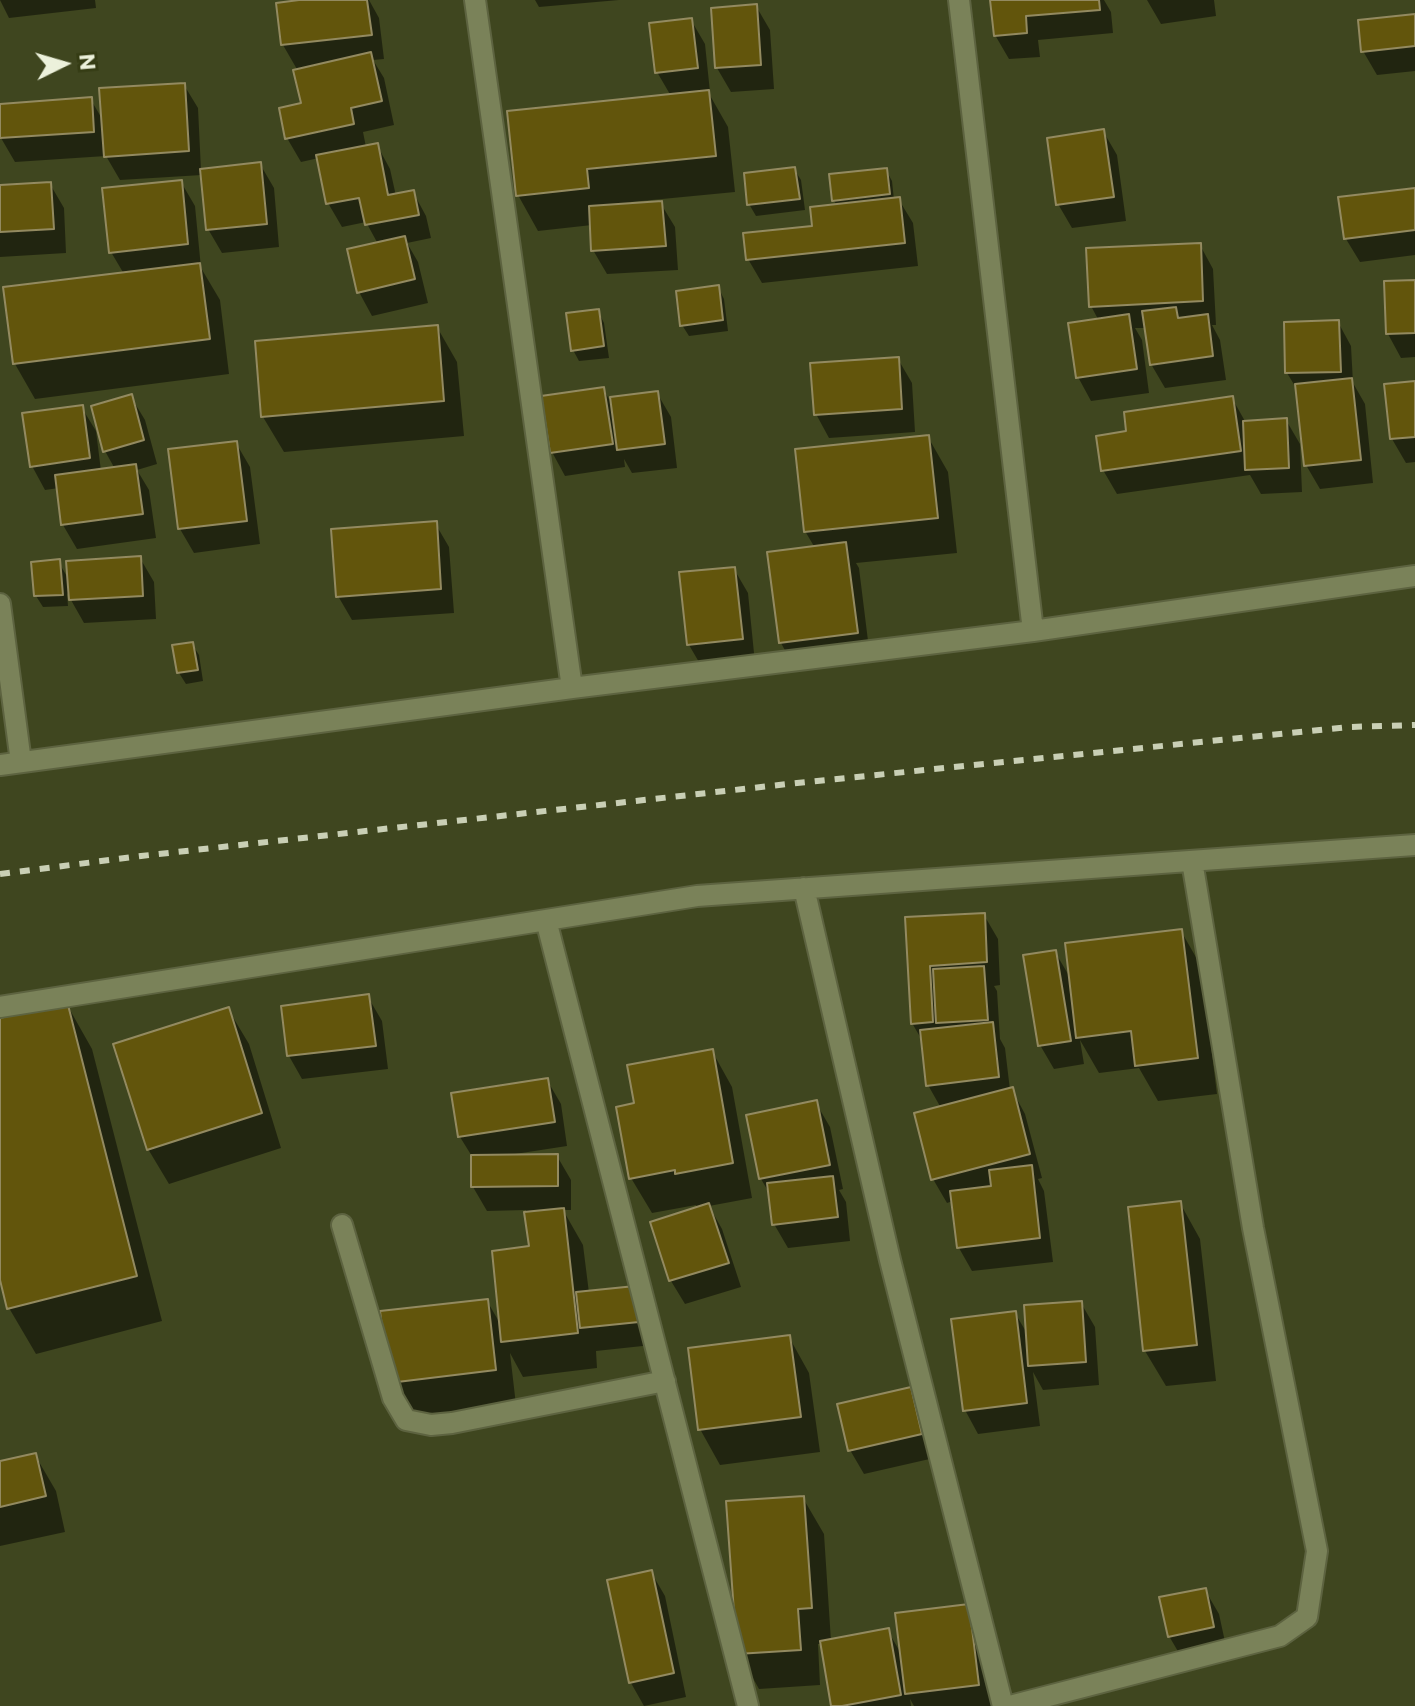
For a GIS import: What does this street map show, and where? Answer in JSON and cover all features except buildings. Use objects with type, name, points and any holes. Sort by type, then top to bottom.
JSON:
[{"type":"street","points":[[475,0],[572,688]]},
{"type":"street","points":[[959,0],[1033,631]]},
{"type":"street","points":[[0,765],[572,688],[1033,631],[1415,576]]},
{"type":"street","points":[[0,604],[21,762]]},
{"type":"street","points":[[0,1007],[697,896],[1415,845]]},
{"type":"street","points":[[1010,1706],[1280,1636],[1307,1617],[1317,1551],[1253,1228],[1192,861]]},
{"type":"street","points":[[804,888],[890,1260],[1003,1706]]},
{"type":"street","points":[[546,920],[748,1706]]},
{"type":"street","points":[[342,1225],[393,1398],[406,1420],[431,1425],[452,1423],[665,1381]]},
{"type":"railway","points":[[0,874],[797,783],[1349,727],[1415,725]]}]
